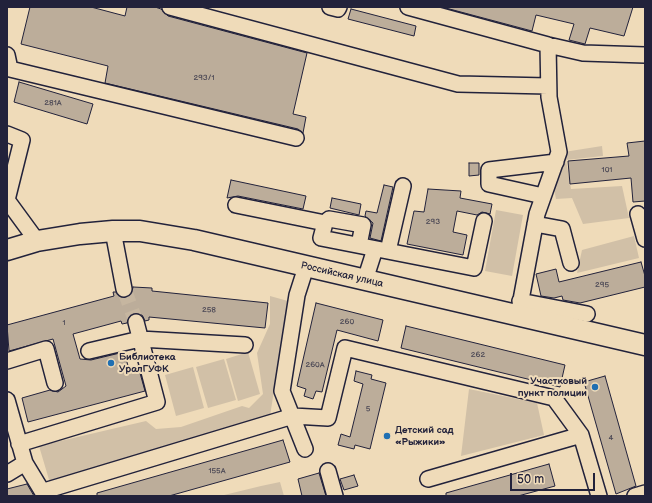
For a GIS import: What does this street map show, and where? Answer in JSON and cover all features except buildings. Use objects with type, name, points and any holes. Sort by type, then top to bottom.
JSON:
[{"type":"main road","name":"Российская улица","points":[[7,250],[37,242],[80,234],[113,231],[140,231],[194,240],[365,280],[519,309],[645,345]]},
{"type":"main road","name":"Российская улица","points":[[7,257],[37,242]]},
{"type":"street","points":[[170,7],[458,84],[548,86]]},
{"type":"street","points":[[330,7],[338,9],[339,7]]},
{"type":"street","points":[[408,7],[583,53],[645,54]]},
{"type":"street","points":[[548,45],[548,86],[559,152],[543,196],[535,224],[519,309],[587,314]]},
{"type":"street","points":[[7,55],[10,69],[296,138]]},
{"type":"street","points":[[7,134],[22,140],[12,160],[7,200],[37,242]]},
{"type":"street","points":[[543,196],[489,184],[489,170],[556,162]]},
{"type":"street","points":[[365,280],[382,250],[403,186]]},
{"type":"street","points":[[236,205],[325,223]]},
{"type":"street","points":[[638,214],[645,239]]},
{"type":"street","points":[[359,245],[363,225],[330,219],[325,223],[321,238],[474,268],[484,221]]},
{"type":"street","points":[[535,224],[562,229],[571,263]]},
{"type":"street","points":[[113,231],[124,289]]},
{"type":"street","points":[[305,449],[282,391],[297,295],[306,267]]},
{"type":"street","points":[[19,444],[157,402],[136,322]]},
{"type":"street","points":[[89,351],[140,339],[245,345]]},
{"type":"street","points":[[7,400],[25,464],[44,494],[293,416],[328,418],[345,348],[554,398],[581,434],[599,496]]},
{"type":"street","points":[[7,361],[46,349],[55,383]]},
{"type":"street","points":[[428,479],[581,434]]},
{"type":"street","points":[[7,474],[25,464]]},
{"type":"street","points":[[328,471],[335,496]]},
{"type":"street","points":[[635,496],[645,493]]},
{"type":"shaded area","points":[[602,146],[603,156],[566,160],[571,189],[622,186],[629,218],[583,224],[572,198],[556,199],[552,179],[564,152]]},
{"type":"shaded area","points":[[496,210],[523,215],[512,276],[485,271]]},
{"type":"shaded area","points":[[634,236],[639,258],[577,273],[582,250]]},
{"type":"shaded area","points":[[270,296],[288,301],[270,416],[50,483],[39,446],[146,421],[156,429],[181,427],[242,406],[249,408],[263,394],[257,353],[270,324]]},
{"type":"shaded area","points":[[248,352],[260,394],[238,401],[226,359]]},
{"type":"shaded area","points":[[224,359],[236,400],[208,408],[196,367]]},
{"type":"shaded area","points":[[193,367],[204,408],[176,416],[165,375]]},
{"type":"shaded area","points":[[469,389],[537,403],[544,435],[461,456]]},
{"type":"shaded area","points":[[280,482],[284,496],[220,496],[261,486]]},
{"type":"tunnel","points":[[124,289],[136,322]]},
{"type":"place","name":"Библиотека УралГУФК","points":[[111,363]]},
{"type":"place","name":"Участковый пункт полиции","points":[[595,387]]},
{"type":"place","name":"Детский сад «Рыжики»","points":[[387,436]]}]
